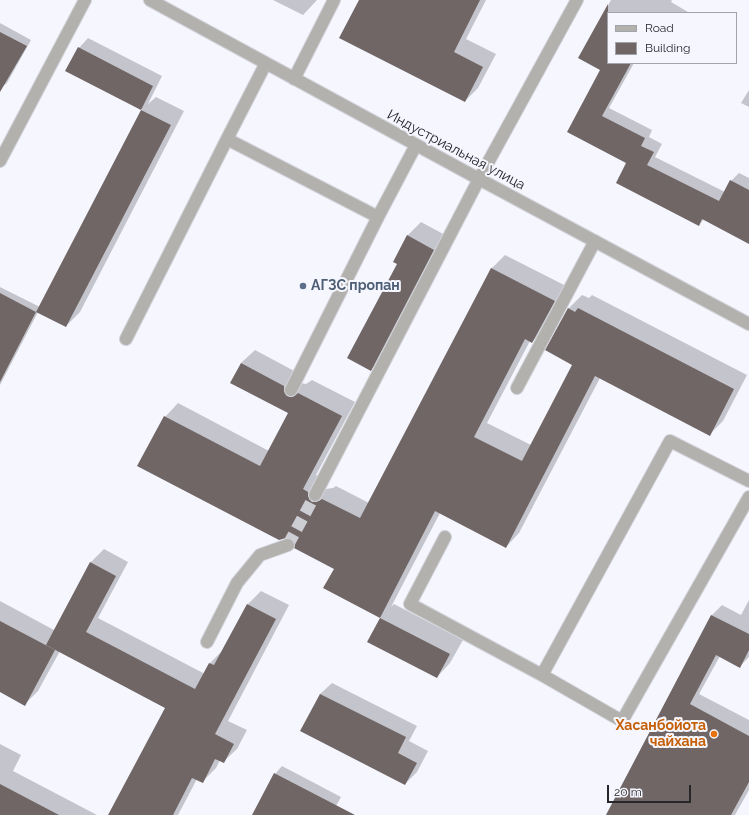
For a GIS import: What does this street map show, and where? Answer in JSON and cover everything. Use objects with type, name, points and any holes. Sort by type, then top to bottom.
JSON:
[{"type":"street","points":[[0,161],[84,0]]},
{"type":"street","name":"Индустриальная улица","points":[[150,0],[479,180],[749,324]]},
{"type":"street","points":[[294,79],[334,0]]},
{"type":"street","points":[[315,495],[479,180],[577,0]]},
{"type":"street","points":[[126,338],[266,63]]},
{"type":"street","points":[[227,139],[378,217]]},
{"type":"street","points":[[291,390],[416,145]]},
{"type":"street","points":[[517,388],[595,241]]},
{"type":"street","points":[[542,675],[670,441],[749,481]]},
{"type":"street","points":[[445,537],[410,604],[542,675],[622,721],[749,497]]},
{"type":"street","points":[[207,642],[237,583],[260,555],[288,545]]},
{"type":"building","points":[[359,0],[480,0],[454,52],[483,67],[465,102],[339,38]]},
{"type":"building","points":[[608,4],[607,64],[630,64],[602,116],[645,138],[641,146],[654,152],[647,165],[719,201],[730,180],[749,190],[749,244],[702,219],[699,226],[616,183],[626,163],[567,132],[600,70],[578,58]]},
{"type":"building","points":[[0,32],[27,46],[0,92]]},
{"type":"building","points":[[78,47],[153,86],[141,110],[65,71]]},
{"type":"building","points":[[141,110],[171,125],[66,327],[36,312]]},
{"type":"building","points":[[407,235],[434,250],[371,371],[347,358],[397,264],[393,262]]},
{"type":"building","points":[[491,268],[555,301],[532,343],[525,339],[474,437],[522,461],[572,365],[545,350],[568,308],[575,312],[578,308],[734,389],[710,436],[595,376],[506,548],[435,511],[380,618],[323,588],[334,569],[294,548],[295,543],[293,539],[286,538],[279,540],[137,466],[164,416],[260,466],[288,413],[230,383],[241,363],[284,386],[284,391],[287,396],[292,397],[298,393],[342,416],[303,489],[308,492],[309,499],[312,502],[322,499],[360,518]]},
{"type":"building","points":[[0,293],[36,312],[0,382]]},
{"type":"building","points":[[90,562],[116,576],[86,632],[195,689],[209,663],[214,665],[247,604],[276,619],[215,734],[234,744],[224,763],[215,759],[203,783],[192,778],[173,815],[108,815],[165,708],[46,645]]},
{"type":"building","points":[[711,615],[749,634],[749,650],[740,668],[716,655],[690,704],[749,736],[749,782],[731,815],[606,815]]},
{"type":"building","points":[[380,618],[450,654],[437,678],[367,642]]},
{"type":"building","points":[[0,621],[55,650],[25,706],[0,692]]},
{"type":"building","points":[[320,694],[406,737],[398,753],[417,763],[405,785],[300,731]]},
{"type":"building","points":[[274,773],[355,815],[252,815]]},
{"type":"building","points":[[0,784],[59,815],[0,815]]},
{"type":"tunnel","points":[[288,545],[315,495]]},
{"type":"place","name":"АГЗС пропан","points":[[303,286]]},
{"type":"place","name":"Хасанбойота чайхана","points":[[714,734]]}]
